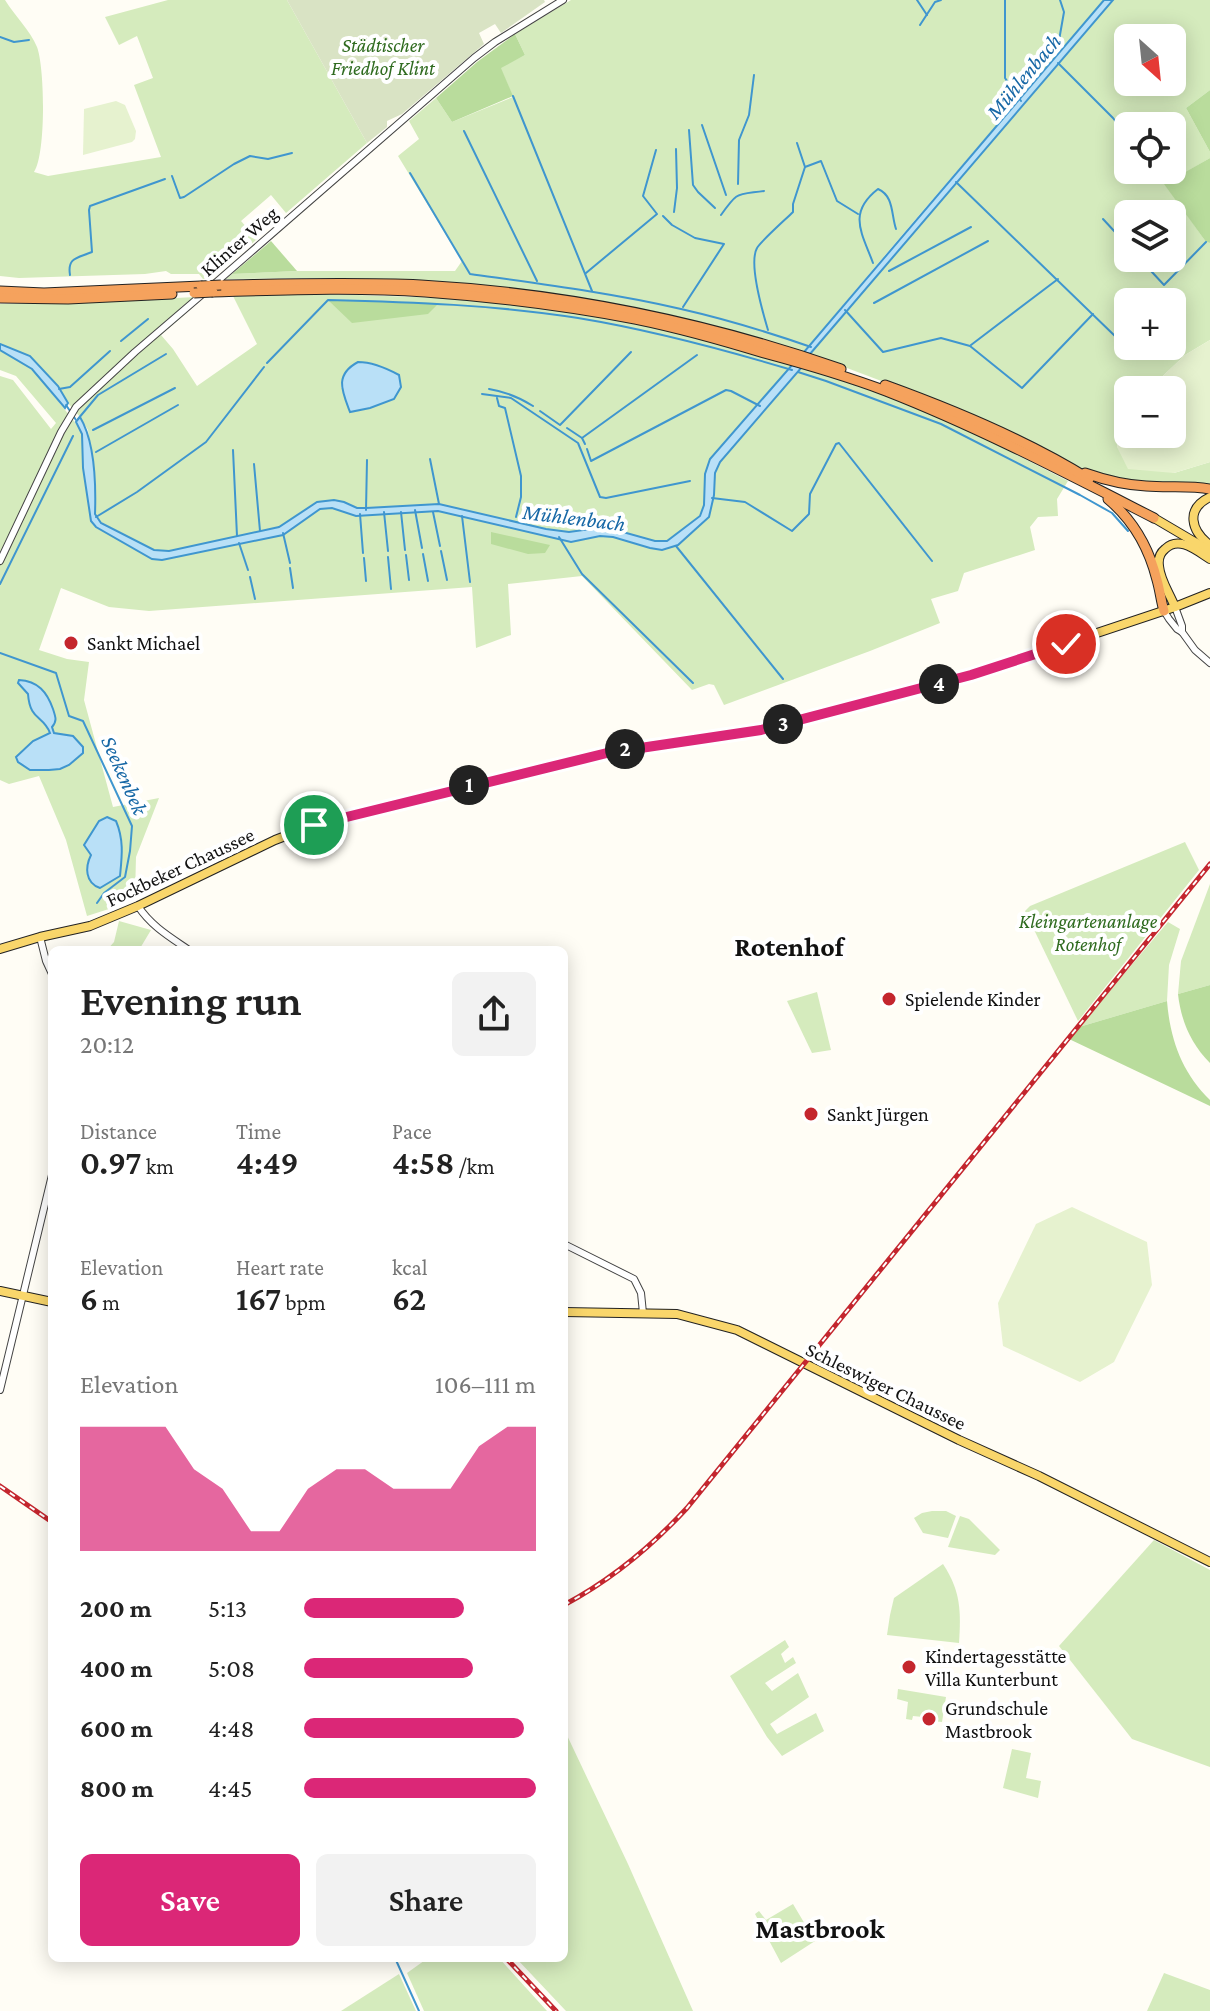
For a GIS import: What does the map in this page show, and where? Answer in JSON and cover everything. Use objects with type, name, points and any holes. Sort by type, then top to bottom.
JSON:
[{"type":"highway","points":[[0,291],[44,293],[337,283],[423,285],[574,301],[704,328],[934,403],[994,430],[1154,518]]},
{"type":"highway","points":[[0,298],[68,299],[197,289]]},
{"type":"highway","points":[[1073,473],[1150,487],[1210,489]]},
{"type":"highway","points":[[1073,473],[1110,501],[1137,530],[1157,577],[1164,611]]},
{"type":"main road","points":[[1210,497],[1197,506],[1193,520],[1197,532],[1210,548]]},
{"type":"main road","points":[[1154,518],[1210,548]]},
{"type":"main road","points":[[1175,607],[1158,564],[1162,551],[1180,543],[1210,559]]},
{"type":"main road","name":"Fockbeker Chaussee","points":[[0,949],[90,926],[254,849],[314,825],[607,753],[761,730],[971,675],[1210,593]]},
{"type":"main road","points":[[0,1291],[48,1301]]},
{"type":"main road","name":"Schleswiger Chaussee","points":[[568,1312],[677,1314],[737,1330],[1210,1562]]},
{"type":"street","name":"Klinter Weg","points":[[0,561],[42,470],[76,407],[135,352],[474,58],[563,0]]},
{"type":"street","points":[[1175,607],[1182,632]]},
{"type":"street","points":[[1164,611],[1195,650],[1210,663]]},
{"type":"street","points":[[138,906],[157,928],[183,946]]},
{"type":"street","points":[[40,937],[48,965]]},
{"type":"street","points":[[0,1390],[48,1191]]},
{"type":"street","points":[[568,1246],[634,1279],[641,1293],[643,1313]]},
{"type":"green space","points":[[0,0],[5,0],[26,29],[40,58],[42,131],[34,172],[48,176],[161,157],[134,85],[153,78],[137,36],[119,45],[105,17],[168,0],[287,0],[367,143],[286,213],[271,195],[241,221],[257,239],[214,277],[203,279],[199,274],[171,274],[166,271],[19,278],[0,276]]},
{"type":"green space","name":"Städtischer Friedhof Klint","points":[[287,0],[545,2],[501,33],[495,24],[479,33],[484,44],[402,114],[387,121],[387,127],[367,143]]},
{"type":"green space","points":[[571,0],[1105,0],[804,352],[437,282],[334,278],[226,279],[232,274],[297,271],[455,271],[462,261],[398,156],[419,139],[409,121],[436,98],[452,122],[513,97],[500,67],[525,55],[515,34]]},
{"type":"green space","points":[[1113,0],[1210,0],[1210,90],[1186,108],[1210,152],[1210,158],[1186,172],[1186,112],[1114,112],[1114,184],[1165,184],[1176,200],[1114,200],[1114,272],[1186,272],[1186,214],[1206,242],[1210,243],[1210,340],[1186,354],[1186,288],[1114,288],[1114,360],[1180,360],[1163,376],[1114,376],[1114,448],[1174,473],[1210,462],[1210,488],[1142,484],[1108,478],[1077,468],[929,399],[810,354]]},
{"type":"green space","points":[[515,34],[525,55],[501,68],[513,96],[452,122],[436,98]]},
{"type":"green space","points":[[1210,90],[1210,152],[1186,108]]},
{"type":"green space","points":[[116,101],[125,105],[136,131],[135,139],[83,155],[84,109]]},
{"type":"green space","points":[[1210,158],[1210,243],[1206,242],[1186,214],[1186,200],[1176,200],[1164,184],[1186,184],[1186,172]]},
{"type":"green space","points":[[271,241],[297,271],[232,274]]},
{"type":"green space","points":[[232,294],[444,298],[561,310],[691,335],[792,365],[705,479],[704,505],[700,517],[667,541],[655,541],[605,527],[569,532],[546,529],[439,504],[357,508],[344,502],[317,502],[279,527],[169,551],[153,550],[101,522],[95,514],[88,430],[58,386],[30,356],[0,344],[0,304],[195,297],[181,307],[192,308],[161,335],[197,386],[257,344]],"holes":[[[363,362],[392,371],[341,388],[347,371]]]},
{"type":"green space","points":[[328,300],[439,303],[428,314],[352,323]]},
{"type":"green space","points":[[1210,340],[1210,462],[1174,473],[1128,469],[1118,448],[1186,448],[1186,376],[1163,376],[1180,360],[1186,360],[1186,354]]},
{"type":"green space","points":[[0,350],[32,369],[78,426],[82,434],[83,468],[91,521],[96,527],[152,559],[162,560],[283,535],[320,509],[332,508],[356,516],[438,511],[571,542],[600,536],[613,537],[663,550],[709,517],[720,462],[802,367],[909,404],[1068,481],[1057,499],[1058,516],[1038,517],[1030,527],[1035,550],[964,573],[958,591],[931,599],[940,623],[724,705],[714,685],[692,690],[582,576],[508,584],[511,635],[476,648],[472,587],[149,611],[109,607],[61,588],[39,650],[89,662],[84,700],[113,807],[159,798],[136,857],[135,896],[87,916],[66,840],[39,776],[9,784],[0,780],[0,376],[13,380],[51,429],[56,423],[16,376],[0,370]]},
{"type":"green space","points":[[491,532],[550,545],[545,553],[528,554],[491,544]]},
{"type":"green space","name":"Kleingartenanlage Rotenhof","points":[[1185,842],[1199,870],[1078,1021],[1025,911],[1030,906]]},
{"type":"green space","points":[[1210,884],[1210,985],[1178,994],[1181,961]]},
{"type":"green space","points":[[119,921],[151,930],[141,946],[110,946]]},
{"type":"green space","points":[[1168,922],[1180,929],[1169,965],[1167,1001],[1079,1027]]},
{"type":"green space","points":[[1210,985],[1210,1063],[1188,1032],[1178,994]]},
{"type":"green space","points":[[817,992],[831,1050],[812,1053],[787,1001]]},
{"type":"green space","points":[[1167,1001],[1179,1055],[1200,1090],[1210,1100],[1210,1106],[1069,1039],[1079,1027]]},
{"type":"green space","points":[[1072,1207],[1147,1242],[1152,1285],[1114,1362],[1080,1382],[1003,1346],[998,1303],[1036,1224]]},
{"type":"green space","points":[[932,1511],[946,1511],[956,1516],[948,1538],[923,1533],[914,1518]]},
{"type":"green space","points":[[960,1516],[969,1519],[1000,1550],[995,1555],[948,1547]]},
{"type":"green space","points":[[1154,1540],[1210,1570],[1210,1767],[1132,1739],[1059,1646]]},
{"type":"green space","points":[[943,1564],[958,1602],[959,1643],[887,1635],[894,1598]]},
{"type":"green space","points":[[785,1640],[789,1647],[781,1654],[785,1663],[793,1657],[796,1663],[765,1683],[772,1691],[798,1673],[809,1697],[770,1724],[777,1734],[816,1713],[824,1731],[782,1756],[730,1676]]},
{"type":"green space","points":[[898,1689],[946,1697],[942,1722],[913,1716],[912,1720],[906,1719],[908,1702],[897,1699]]},
{"type":"green space","points":[[568,1737],[693,2011],[566,2011],[520,1962],[568,1962]]},
{"type":"green space","points":[[1012,1749],[1031,1753],[1026,1778],[1041,1781],[1038,1798],[1003,1788]]},
{"type":"green space","points":[[793,1904],[815,1941],[781,1963],[755,1914],[759,1911],[766,1920]]},
{"type":"green space","points":[[422,1962],[503,1962],[547,2011],[424,2011],[407,1973]]},
{"type":"green space","points":[[1164,1973],[1210,1990],[1210,2011],[1147,2011]]},
{"type":"green space","points":[[399,1974],[416,2011],[341,2011]]},
{"type":"water","points":[[1104,0],[1113,0],[810,354],[804,352]]},
{"type":"water","points":[[0,344],[30,356],[58,386],[68,403],[65,408],[32,369],[0,350]]},
{"type":"water","points":[[358,362],[379,366],[399,375],[401,387],[394,399],[350,412],[342,384],[346,372]]},
{"type":"water","points":[[792,365],[802,367],[720,462],[715,473],[709,517],[678,545],[662,550],[613,537],[600,536],[571,542],[438,511],[356,516],[332,508],[320,509],[283,535],[162,560],[152,559],[96,527],[91,521],[83,468],[82,434],[76,422],[80,417],[92,451],[95,514],[101,523],[154,550],[169,551],[279,527],[317,502],[334,500],[357,508],[439,504],[546,529],[569,532],[605,527],[655,541],[667,541],[700,516],[710,459]]},
{"type":"water","points":[[19,680],[37,685],[48,697],[55,717],[54,733],[73,736],[83,747],[83,753],[69,765],[60,769],[30,770],[18,762],[16,757],[33,741],[50,733],[31,709],[28,694],[18,683]]},
{"type":"water","points":[[107,817],[116,821],[119,828],[121,869],[120,876],[100,888],[89,879],[87,869],[91,855],[84,845],[99,821]]},
{"type":"waterway","points":[[917,0],[927,15]]},
{"type":"waterway","points":[[920,25],[935,2],[941,0]]},
{"type":"waterway","points":[[1005,0],[1005,78],[1021,101]]},
{"type":"waterway","points":[[1058,46],[1064,12],[1060,0]]},
{"type":"waterway","points":[[0,37],[14,42],[29,40]]},
{"type":"waterway","points":[[1058,63],[1114,119]]},
{"type":"waterway","points":[[738,184],[739,140],[749,115],[754,75]]},
{"type":"waterway","points":[[513,96],[592,291]]},
{"type":"waterway","points":[[702,125],[726,195]]},
{"type":"waterway","points":[[689,130],[693,185],[715,208]]},
{"type":"waterway","points":[[464,131],[537,281]]},
{"type":"waterway","points":[[768,330],[757,289],[755,255],[759,245],[793,212],[805,167],[797,143]]},
{"type":"waterway","points":[[674,212],[676,149]]},
{"type":"waterway","points":[[586,273],[657,214],[643,196],[656,150]]},
{"type":"waterway","points":[[172,176],[180,198],[250,156],[268,159],[292,153]]},
{"type":"waterway","points":[[805,167],[821,161],[837,201],[858,214]]},
{"type":"waterway","points":[[410,173],[470,274],[655,303],[730,321],[811,347]]},
{"type":"waterway","points":[[70,275],[72,261],[92,252],[90,206],[165,179]]},
{"type":"waterway","points":[[956,182],[1114,335]]},
{"type":"waterway","points":[[873,263],[862,233],[860,215],[868,198],[878,189],[887,196],[896,229]]},
{"type":"waterway","points":[[721,215],[738,196],[764,191]]},
{"type":"waterway","points":[[663,216],[695,238],[724,244],[683,307]]},
{"type":"waterway","points":[[1103,219],[1114,231]]},
{"type":"waterway","points":[[889,271],[971,227]]},
{"type":"waterway","points":[[874,303],[988,241]]},
{"type":"waterway","points":[[1186,262],[1206,242]]},
{"type":"waterway","points":[[1152,272],[1164,285],[1177,272]]},
{"type":"waterway","points":[[971,345],[1058,279]]},
{"type":"waterway","points":[[267,363],[328,300],[485,307],[578,318],[686,341],[792,370]]},
{"type":"waterway","points":[[845,310],[883,352],[941,338],[970,346],[1022,388],[1093,314]]},
{"type":"waterway","points":[[121,341],[148,319]]},
{"type":"waterway","points":[[59,389],[70,387],[110,351]]},
{"type":"waterway","points":[[540,411],[560,425],[631,352]]},
{"type":"waterway","points":[[78,419],[98,395],[166,354]]},
{"type":"waterway","points":[[582,438],[697,355]]},
{"type":"waterway","points":[[96,517],[137,492],[206,442],[264,367]]},
{"type":"waterway","points":[[798,372],[941,424],[1112,513],[1128,531]]},
{"type":"waterway","points":[[93,430],[175,388]]},
{"type":"waterway","points":[[489,389],[512,395],[533,406]]},
{"type":"waterway","points":[[587,449],[591,461],[726,390],[760,406]]},
{"type":"waterway","points":[[482,394],[511,398],[578,443],[600,497],[690,481]]},
{"type":"waterway","points":[[497,398],[499,406],[505,408],[521,476],[521,497],[516,517]]},
{"type":"waterway","name":"Mühlenbach","points":[[66,405],[76,420]]},
{"type":"waterway","points":[[96,452],[178,405]]},
{"type":"waterway","points":[[567,428],[582,438],[585,444]]},
{"type":"waterway","name":"Seekenbek","points":[[0,584],[73,436]]},
{"type":"waterway","points":[[712,498],[745,502],[792,531],[809,514],[810,494],[839,443],[932,561]]},
{"type":"waterway","points":[[233,450],[237,536]]},
{"type":"waterway","points":[[430,459],[439,504]]},
{"type":"waterway","points":[[366,510],[367,460]]},
{"type":"waterway","points":[[254,464],[260,531]]},
{"type":"waterway","points":[[415,510],[422,548]]},
{"type":"waterway","points":[[384,512],[388,551]]},
{"type":"waterway","points":[[401,512],[405,550]]},
{"type":"waterway","points":[[433,512],[440,546]]},
{"type":"waterway","points":[[360,514],[363,553]]},
{"type":"waterway","points":[[462,516],[470,582]]},
{"type":"waterway","points":[[283,533],[290,563]]},
{"type":"waterway","points":[[559,537],[582,574],[693,683]]},
{"type":"waterway","points":[[239,543],[248,570]]},
{"type":"waterway","points":[[676,546],[783,679]]},
{"type":"waterway","points":[[441,551],[447,580]]},
{"type":"waterway","points":[[423,554],[428,581]]},
{"type":"waterway","points":[[406,555],[409,580]]},
{"type":"waterway","points":[[388,557],[391,589]]},
{"type":"waterway","points":[[364,558],[366,581]]},
{"type":"waterway","points":[[290,568],[293,588]]},
{"type":"waterway","points":[[250,577],[255,599]]},
{"type":"waterway","name":"Seekenbek","points":[[0,653],[56,673],[69,716],[83,721],[132,826],[125,877],[104,893],[97,903]]},
{"type":"waterway","name":"Seekenbek","points":[[397,1962],[419,2011]]},
{"type":"railway","points":[[568,1603],[630,1562],[687,1508],[1210,864]]},
{"type":"railway","points":[[0,1486],[48,1519]]},
{"type":"railway","points":[[510,1962],[556,2011]]},
{"type":"place","name":"Sankt Michael","points":[[71,643]]},
{"type":"place","name":"Spielende Kinder","points":[[889,999]]},
{"type":"place","name":"Sankt Jürgen","points":[[811,1114]]},
{"type":"place","name":"Kindertagesstätte Villa Kunterbunt","points":[[909,1667]]},
{"type":"place","name":"Grundschule Mastbrook","points":[[929,1719]]},
{"type":"district","name":"Rotenhof","points":[[789,946]]},
{"type":"district","name":"Mastbrook","points":[[820,1928]]},
{"type":"route","points":[[314,825],[607,753],[761,730],[971,675],[1066,644]]}]
